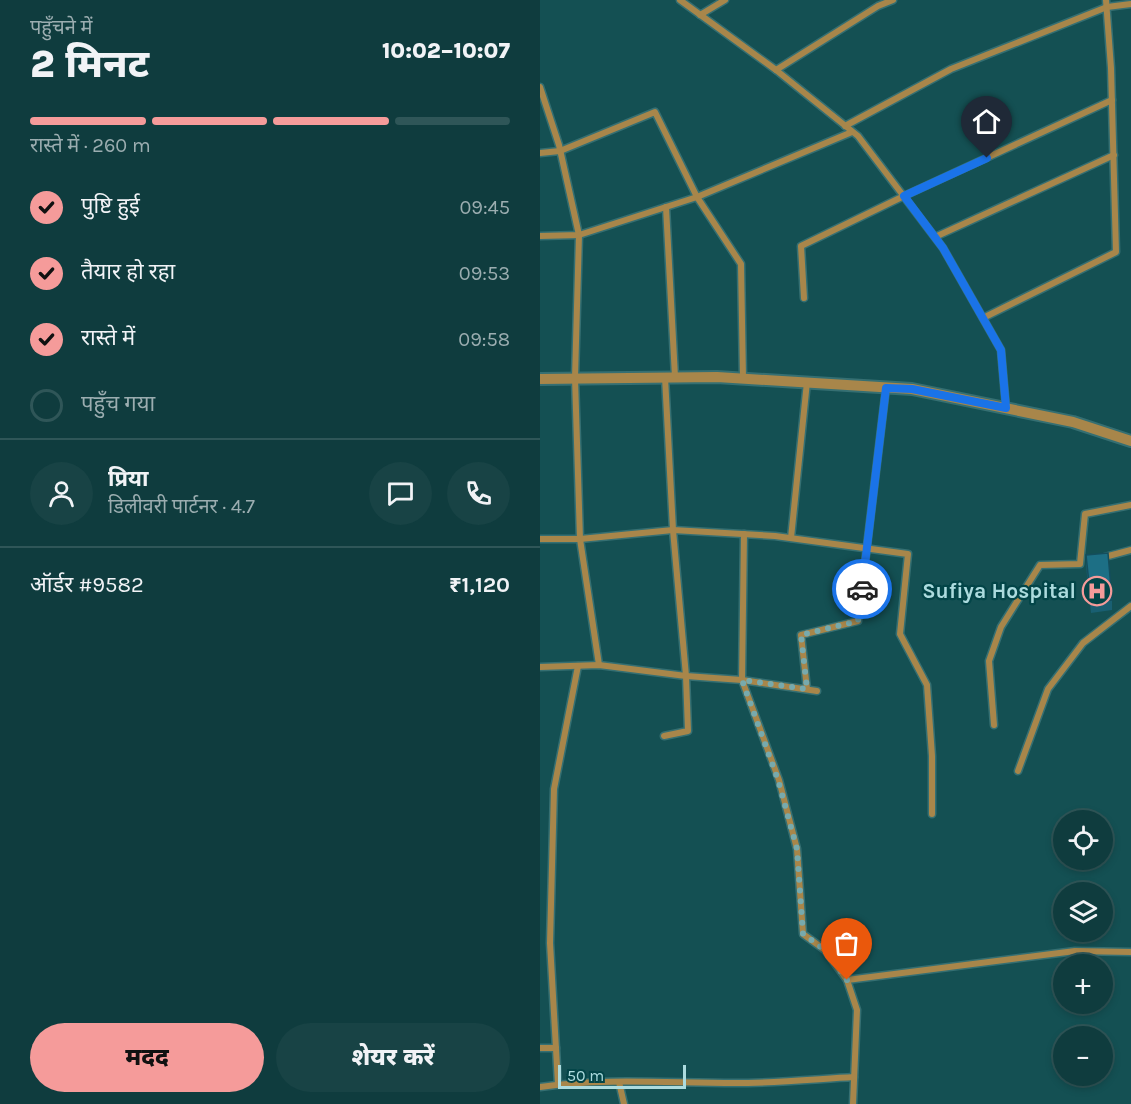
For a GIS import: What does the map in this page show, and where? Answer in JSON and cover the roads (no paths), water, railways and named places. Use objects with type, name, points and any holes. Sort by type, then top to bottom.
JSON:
[{"type":"street","points":[[680,0],[776,70],[852,132],[904,196],[943,248],[1001,350],[1006,408]]},
{"type":"street","points":[[699,15],[725,0]]},
{"type":"street","points":[[776,70],[878,6],[893,0]]},
{"type":"street","points":[[845,126],[951,69],[1106,4],[1131,4]]},
{"type":"street","points":[[983,318],[1116,252],[1112,100],[1106,4]]},
{"type":"street","points":[[540,87],[560,151],[579,235],[575,378],[580,539],[599,665]]},
{"type":"street","points":[[804,298],[801,246],[1112,100]]},
{"type":"street","points":[[540,153],[560,151],[655,112],[698,197],[741,264],[742,378]]},
{"type":"street","points":[[540,236],[579,235],[698,197],[852,132]]},
{"type":"street","points":[[935,237],[1114,155]]},
{"type":"street","points":[[664,736],[688,731],[686,676],[673,530],[666,207]]},
{"type":"street","points":[[540,379],[742,378],[912,389],[1073,422],[1131,441]]},
{"type":"street","points":[[791,538],[807,382]]},
{"type":"street","points":[[807,689],[801,635],[858,621],[886,388]]},
{"type":"street","points":[[1080,564],[1086,514],[1131,505]]},
{"type":"street","points":[[540,539],[580,539],[673,530],[791,538],[908,554],[900,634],[927,685],[932,756],[932,814]]},
{"type":"street","points":[[744,534],[742,680],[778,780],[797,849],[803,934],[825,950],[847,980],[857,1010],[853,1104]]},
{"type":"street","points":[[994,724],[990,661],[1001,627],[1040,565],[1080,564],[1131,549]]},
{"type":"street","points":[[1018,771],[1048,689],[1083,643],[1131,606]]},
{"type":"street","points":[[540,667],[599,665],[686,676],[742,680],[816,691]]},
{"type":"street","points":[[558,1084],[550,943],[554,789],[578,666]]},
{"type":"street","points":[[847,980],[1075,951],[1131,952]]},
{"type":"street","points":[[540,1048],[556,1048]]},
{"type":"street","points":[[540,1087],[558,1084],[619,1082],[749,1083],[854,1077]]},
{"type":"street","points":[[619,1082],[624,1104]]},
{"type":"place","name":"Sufiya Hospital","points":[[1097,591]]}]
